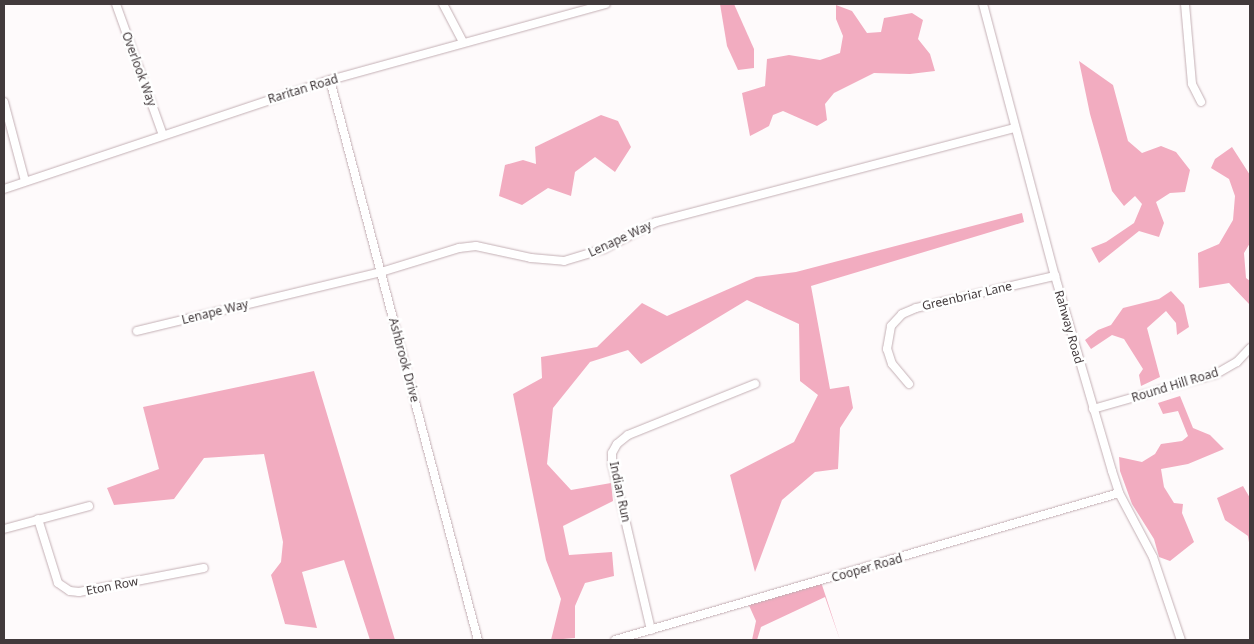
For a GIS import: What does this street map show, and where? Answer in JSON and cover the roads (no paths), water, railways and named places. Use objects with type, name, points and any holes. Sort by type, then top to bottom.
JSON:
[{"type":"street","name":"Overlook Way","points":[[116,4],[163,135]]},
{"type":"street","points":[[443,4],[462,42]]},
{"type":"street","name":"Raritan Road","points":[[4,189],[330,80],[462,42],[606,4]]},
{"type":"street","name":"Rahway Road","points":[[983,4],[1014,128],[1055,276],[1119,493],[1153,557],[1182,640]]},
{"type":"street","points":[[1185,4],[1192,84],[1201,102]]},
{"type":"street","name":"Ashbrook Drive","points":[[330,80],[478,640]]},
{"type":"street","points":[[4,102],[25,181]]},
{"type":"street","name":"Lenape Way","points":[[137,331],[381,272],[459,248],[476,246],[531,258],[564,261],[604,249],[656,222],[1014,128]]},
{"type":"street","name":"Greenbriar Lane","points":[[909,384],[892,364],[887,349],[891,326],[902,314],[916,308],[1055,276]]},
{"type":"street","name":"Round Hill Road","points":[[1094,409],[1216,374],[1237,362],[1250,348]]},
{"type":"street","name":"Indian Run","points":[[651,630],[612,464],[612,453],[617,444],[628,435],[755,384]]},
{"type":"street","name":"Cooper Road","points":[[615,640],[1119,493]]},
{"type":"street","points":[[4,530],[89,506]]},
{"type":"street","name":"Eton Row","points":[[38,519],[55,578],[58,583],[70,591],[79,592],[204,568]]}]
